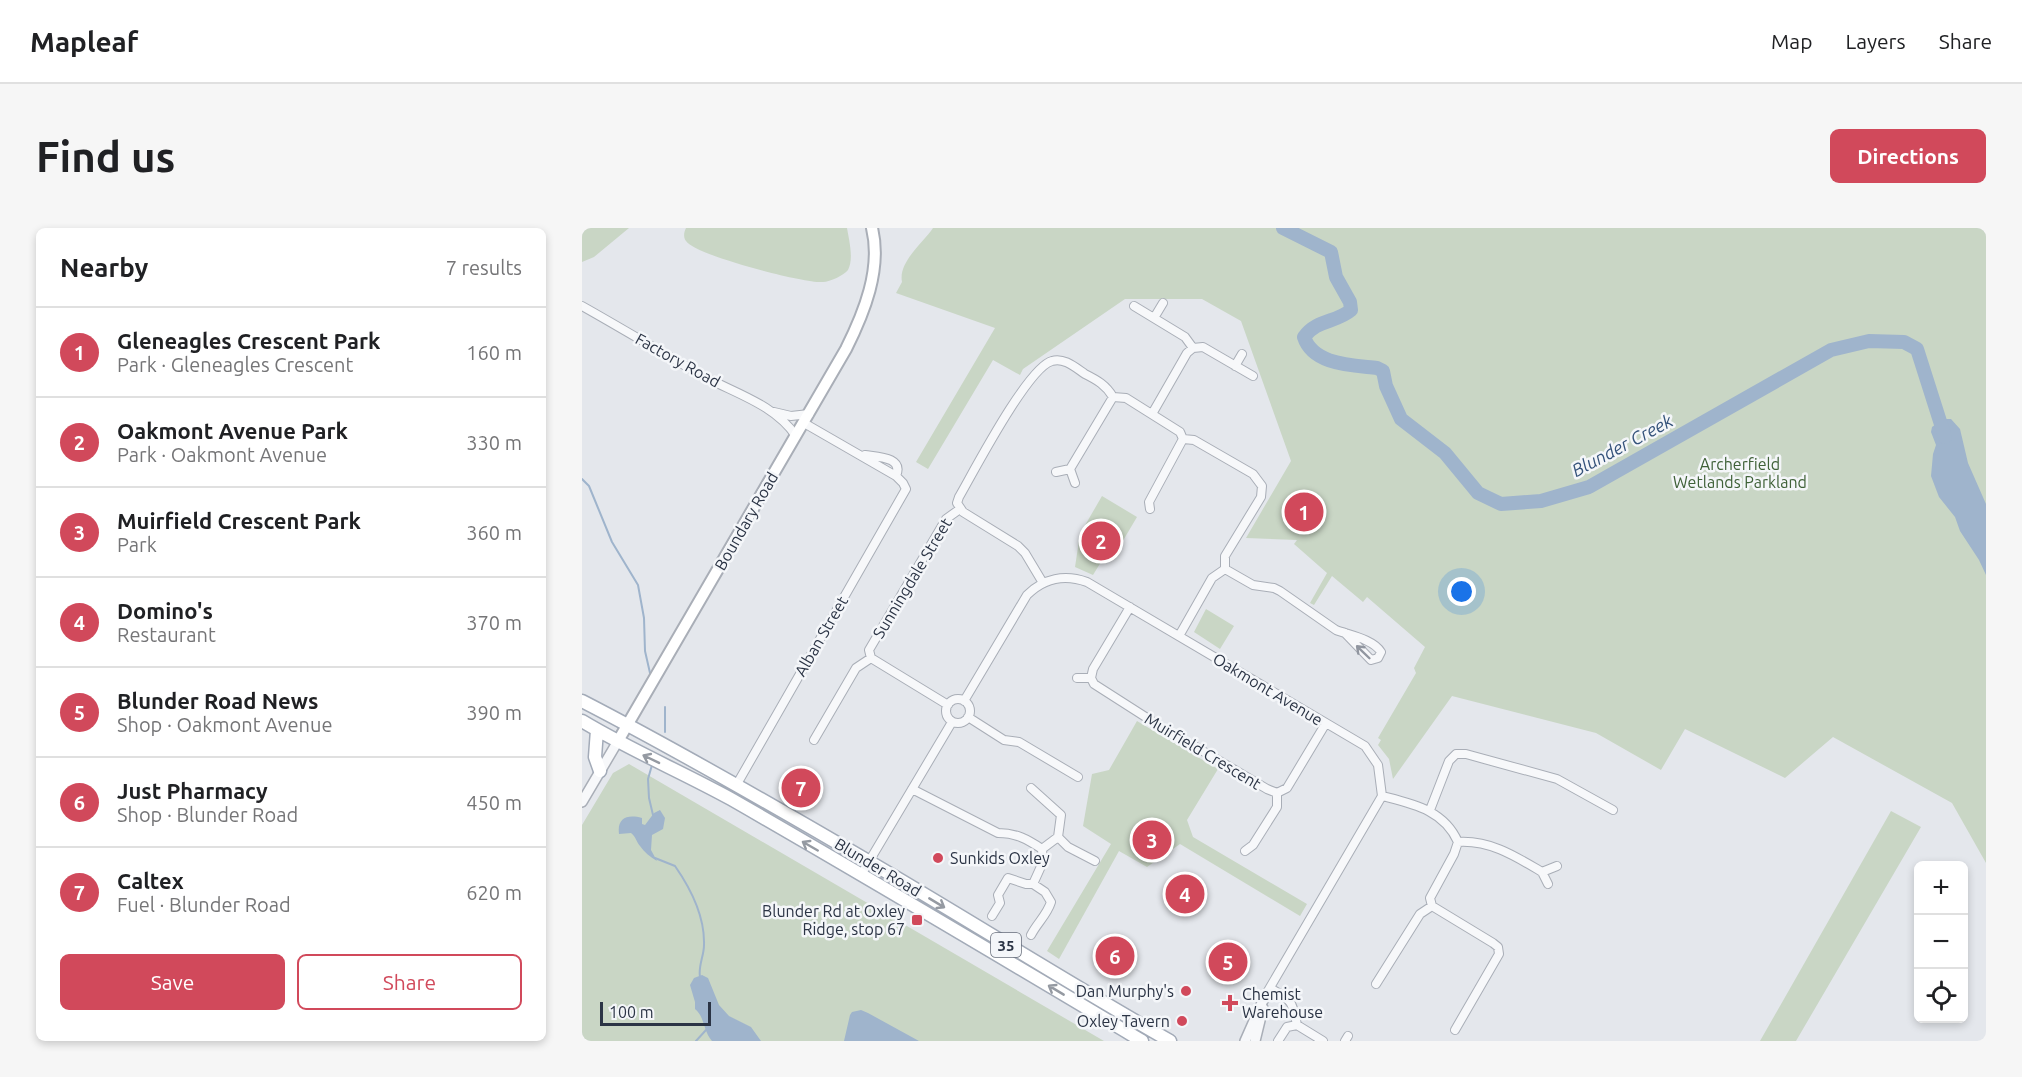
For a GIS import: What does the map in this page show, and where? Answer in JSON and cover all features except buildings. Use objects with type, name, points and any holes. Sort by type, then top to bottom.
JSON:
[{"type":"main road","name":"Boundary Road","points":[[618,741],[846,349],[862,314],[872,276],[874,253],[872,228]]},
{"type":"main road","name":"Blunder Road","points":[[582,701],[737,784],[869,861],[1070,984],[1170,1041]]},
{"type":"main road","name":"Blunder Road","points":[[582,721],[729,798],[1142,1041]]},
{"type":"main road","points":[[597,730],[595,758],[600,771]]},
{"type":"street","points":[[1155,318],[1163,303]]},
{"type":"street","name":"Factory Road","points":[[582,306],[705,376],[774,412],[789,425],[796,436]]},
{"type":"street","points":[[1134,306],[1185,337],[1193,348]]},
{"type":"street","points":[[1152,414],[1187,353],[1193,348],[1203,347],[1253,376]]},
{"type":"street","points":[[1235,366],[1242,354]]},
{"type":"street","points":[[964,701],[1022,602],[1043,583],[1025,553],[1018,546],[960,509],[957,503],[959,497],[1025,386],[1043,366],[1055,360],[1068,363],[1107,386],[1113,397]]},
{"type":"street","points":[[1113,397],[1126,398],[1180,432],[1183,440],[1149,502],[1150,509]]},
{"type":"street","points":[[1070,470],[1113,397]]},
{"type":"street","name":"Factory Road","points":[[774,412],[806,418],[896,476],[906,489]]},
{"type":"street","points":[[1183,440],[1194,440],[1253,474],[1262,486],[1261,497],[1226,556],[1225,569]]},
{"type":"street","points":[[1056,472],[1070,470]]},
{"type":"street","points":[[1070,470],[1075,483]]},
{"type":"street","name":"Alban Street","points":[[737,784],[906,489]]},
{"type":"street","name":"Sunningdale Street","points":[[814,740],[856,668],[871,658],[869,650],[946,519],[960,509]]},
{"type":"street","points":[[1225,569],[1252,585],[1280,591],[1332,628],[1345,633]]},
{"type":"street","points":[[1179,636],[1212,578],[1225,569]]},
{"type":"street","name":"Oakmont Avenue","points":[[1043,583],[1064,578],[1080,579],[1365,746],[1378,765],[1382,796]]},
{"type":"street","points":[[1077,678],[1091,678],[1093,669],[1130,607]]},
{"type":"street","points":[[871,658],[948,705]]},
{"type":"street","name":"Muirfield Crescent","points":[[1091,678],[1101,690],[1183,741],[1277,793],[1287,788],[1326,723]]},
{"type":"street","points":[[953,700],[964,701],[969,707],[968,717],[963,722],[952,722],[946,713],[948,705],[953,700]]},
{"type":"street","points":[[968,717],[1005,740],[1019,742],[1078,777]]},
{"type":"street","points":[[861,875],[952,722]]},
{"type":"street","name":"Boundary Road","points":[[582,802],[618,741]]},
{"type":"street","points":[[1430,810],[1449,761],[1456,754],[1466,754],[1557,779],[1613,810]]},
{"type":"street","points":[[1031,788],[1061,815],[1058,837],[1042,849]]},
{"type":"street","points":[[912,789],[998,833],[1022,836],[1042,849]]},
{"type":"street","points":[[1245,851],[1253,845],[1277,807],[1277,793]]},
{"type":"street","points":[[1245,1041],[1268,992],[1382,796],[1419,805],[1430,810],[1449,826],[1458,842],[1430,898],[1432,906],[1498,947],[1499,954],[1455,1030]]},
{"type":"street","points":[[1058,837],[1068,847],[1095,861]]},
{"type":"street","points":[[1458,842],[1472,841],[1495,846],[1542,872],[1548,884]]},
{"type":"street","points":[[1033,884],[1042,862],[1042,849]]},
{"type":"street","points":[[1542,872],[1557,866]]},
{"type":"street","points":[[992,916],[1000,903],[998,895],[1008,878],[1033,884],[1045,892],[1051,902],[1030,935]]},
{"type":"street","points":[[1376,984],[1420,914],[1432,906]]},
{"type":"street","points":[[1268,992],[1289,999],[1293,1005],[1297,1025]]},
{"type":"street","points":[[1255,1041],[1268,992]]},
{"type":"street","points":[[1278,1041],[1287,1027],[1297,1025],[1323,1041]]},
{"type":"green space","points":[[582,228],[629,228],[594,257],[582,262]]},
{"type":"green space","points":[[686,228],[847,228],[850,266],[843,274],[826,282],[774,274],[728,261],[693,247],[685,239]]},
{"type":"green space","name":"Archerfield Wetlands Parkland","points":[[933,228],[1986,228],[1986,863],[1952,803],[1833,737],[1785,778],[1685,729],[1661,770],[1596,733],[1452,696],[1393,779],[1389,759],[1378,745],[1381,740],[1378,738],[1416,673],[1414,668],[1425,647],[1367,597],[1363,602],[1332,576],[1314,605],[1310,603],[1327,573],[1294,544],[1297,540],[1246,538],[1291,461],[1241,321],[1202,299],[1125,299],[1023,369],[1020,375],[993,360],[928,469],[916,462],[995,328],[896,293],[902,282],[907,260]]},
{"type":"green space","points":[[1102,496],[1137,517],[1118,549],[1104,557],[1093,575],[1075,567],[1080,534]]},
{"type":"green space","points":[[1206,609],[1234,626],[1220,649],[1194,632]]},
{"type":"green space","points":[[1137,721],[1218,769],[1187,820],[1193,837],[1307,904],[1300,916],[1180,844],[1147,867],[1119,851],[1059,959],[1047,951],[1111,844],[1083,826],[1092,774],[1109,770]]},
{"type":"green space","points":[[629,764],[1104,1041],[582,1041],[582,825],[613,773]]},
{"type":"green space","points":[[1891,811],[1921,827],[1796,1041],[1760,1041]]},
{"type":"water","points":[[1943,419],[1951,419],[1960,429],[1968,463],[1986,504],[1986,575],[1960,531],[1955,517],[1939,497],[1931,476],[1936,445],[1931,432],[1932,427]]},
{"type":"water","points":[[660,810],[665,818],[663,829],[652,835],[651,850],[657,861],[643,850],[631,833],[619,834],[619,829],[624,818],[642,818],[642,824],[645,825],[654,813]]},
{"type":"water","points":[[702,975],[708,978],[719,1005],[729,1016],[751,1027],[761,1041],[712,1041],[701,1016],[695,1009],[690,985],[694,978]]},
{"type":"water","points":[[861,1010],[919,1041],[844,1041],[850,1015],[852,1012]]},
{"type":"waterway","name":"Blunder Creek","points":[[1283,228],[1331,252],[1336,277],[1350,302],[1351,310],[1309,331],[1304,337],[1309,346],[1316,353],[1334,362],[1377,368],[1383,371],[1386,386],[1401,419],[1445,453],[1478,493],[1501,504],[1541,501],[1589,487],[1831,350],[1869,341],[1904,342],[1917,349],[1945,437]]},
{"type":"waterway","points":[[582,479],[589,486],[612,542],[638,585],[644,618],[645,651],[650,673]]},
{"type":"waterway","points":[[665,707],[665,732]]},
{"type":"waterway","points":[[652,765],[648,779],[653,815]]},
{"type":"waterway","points":[[655,858],[675,866],[696,903],[704,934],[700,977]]},
{"type":"waterway","points":[[696,1041],[706,1030]]},
{"type":"place","name":"Gleneagles Crescent Park","points":[[1304,512]]},
{"type":"place","name":"Oakmont Avenue Park","points":[[1101,541]]},
{"type":"place","name":"Caltex","points":[[801,788]]},
{"type":"place","name":"Muirfield Crescent Park","points":[[1152,840]]},
{"type":"place","name":"Sunkids Oxley","points":[[938,858]]},
{"type":"place","name":"Domino's","points":[[1185,894]]},
{"type":"place","name":"Blunder Rd at Oxley Ridge, stop 67","points":[[917,920]]},
{"type":"place","name":"Just Pharmacy","points":[[1115,956]]},
{"type":"place","name":"Blunder Road News","points":[[1228,962]]},
{"type":"place","name":"Dan Murphy's","points":[[1186,991]]},
{"type":"place","name":"Chemist Warehouse","points":[[1230,1003]]},
{"type":"place","name":"Oxley Tavern","points":[[1182,1021]]}]
